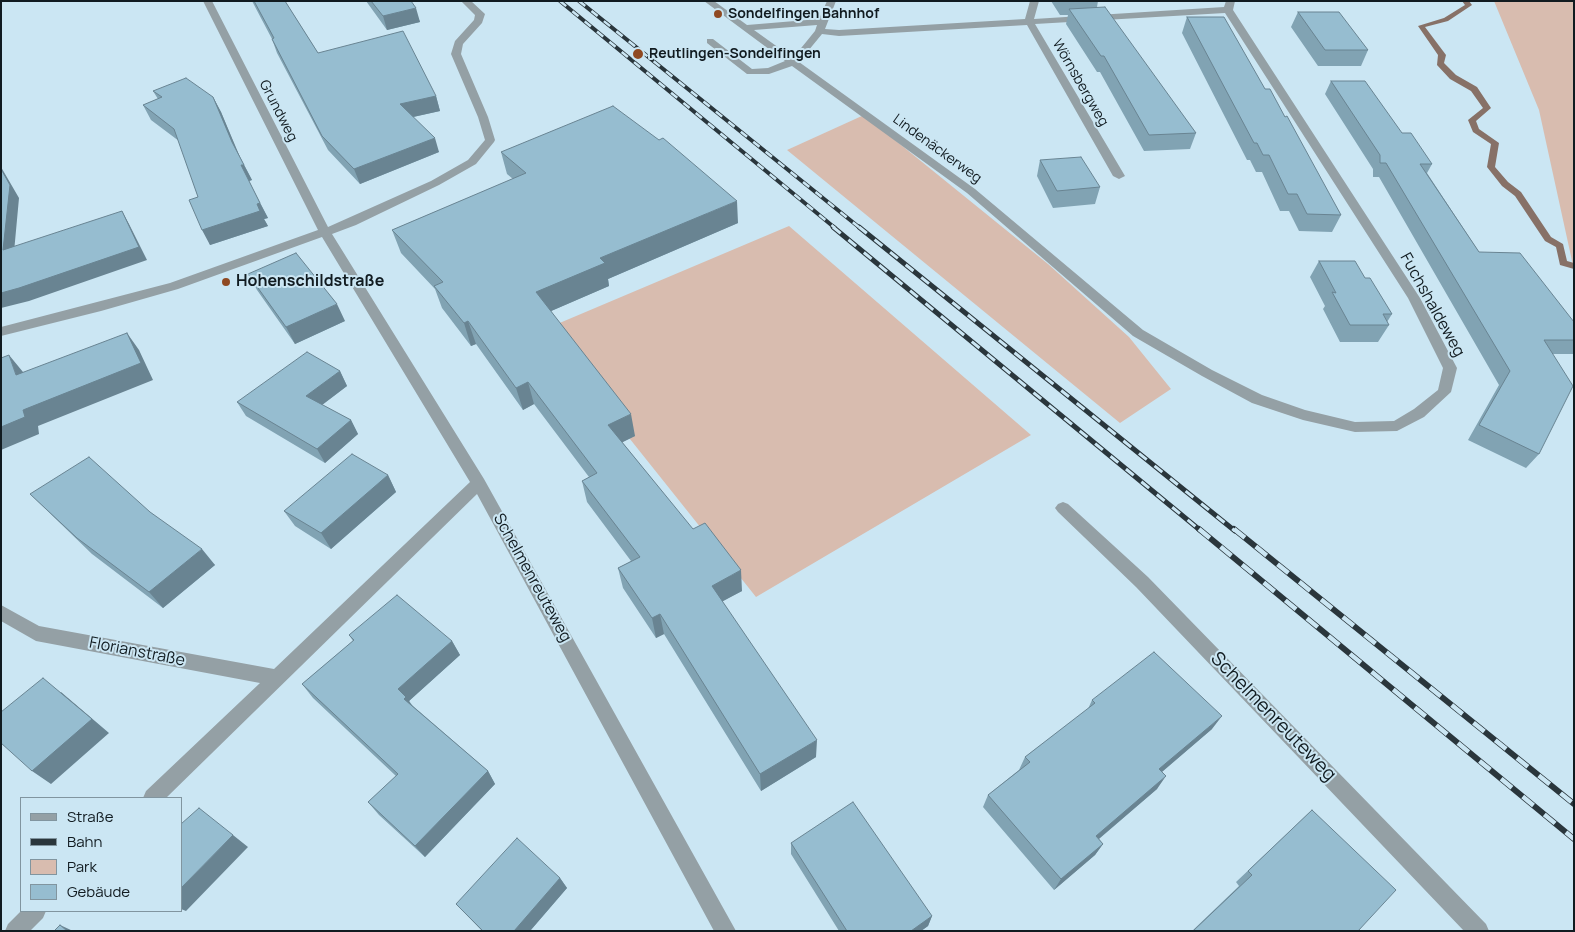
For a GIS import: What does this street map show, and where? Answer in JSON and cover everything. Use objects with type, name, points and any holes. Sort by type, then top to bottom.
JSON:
[{"type":"street","name":"Grundweg","points":[[207,1],[325,232]]},
{"type":"street","points":[[1,332],[101,308],[174,286],[325,232],[352,222],[435,183],[472,162],[490,140],[483,117],[456,54],[458,43],[479,21],[480,14],[465,1]]},
{"type":"street","name":"Lindenäckerweg","points":[[708,1],[971,191],[1138,334]]},
{"type":"street","points":[[710,41],[750,72],[769,71],[793,62],[800,57],[821,27],[832,1]]},
{"type":"street","points":[[1029,21],[1035,1]]},
{"type":"street","points":[[746,28],[821,27],[839,33],[1229,6]]},
{"type":"street","name":"Fuchshaldeweg","points":[[1138,334],[1207,373],[1257,398],[1303,415],[1355,427],[1397,426],[1420,413],[1444,392],[1450,368],[1414,298],[1229,6]]},
{"type":"street","name":"Wörnsbergweg","points":[[1029,21],[1119,176]]},
{"type":"street","name":"Schelmenreuteweg","points":[[325,232],[479,483],[726,931]]},
{"type":"street","points":[[154,797],[479,483]]},
{"type":"street","name":"Schelmenreuteweg","points":[[1063,508],[1142,582],[1479,931]]},
{"type":"street","name":"Florianstraße","points":[[1,612],[36,633],[278,678]]},
{"type":"street","points":[[15,931],[35,912]]},
{"type":"green space","points":[[1494,1],[1574,1],[1574,270],[1539,110]]},
{"type":"green space","points":[[864,115],[1048,264],[1129,337],[1171,389],[1120,423],[787,150]]},
{"type":"green space","points":[[789,226],[1031,435],[756,597],[543,330]]},
{"type":"building","points":[[254,1],[285,1],[318,53],[403,31],[436,96],[400,104],[435,138],[354,169],[322,136]]},
{"type":"building","points":[[371,1],[411,1],[416,8],[383,16]]},
{"type":"building","points":[[1105,7],[1196,133],[1149,135],[1104,56],[1101,56],[1069,9]]},
{"type":"building","points":[[1298,12],[1339,12],[1368,50],[1325,50]]},
{"type":"building","points":[[1187,17],[1224,17],[1265,89],[1270,89],[1285,117],[1287,116],[1341,215],[1307,214],[1297,194],[1288,194],[1269,155],[1263,155],[1257,143],[1254,143]]},
{"type":"building","points":[[186,78],[213,97],[244,165],[241,165],[260,203],[257,204],[260,211],[202,230],[189,200],[198,197],[174,129],[143,105],[162,97],[153,91]]},
{"type":"building","points":[[1331,81],[1365,81],[1402,133],[1411,133],[1432,164],[1420,164],[1479,252],[1520,253],[1574,322],[1574,340],[1544,340],[1573,386],[1539,454],[1479,425],[1510,371],[1386,163],[1380,163],[1380,155]]},
{"type":"building","points":[[613,106],[659,140],[663,138],[737,201],[600,258],[605,263],[536,292],[631,414],[608,425],[693,529],[705,523],[741,570],[712,586],[817,740],[760,774],[660,614],[652,618],[618,568],[640,557],[582,481],[597,473],[528,382],[516,388],[468,321],[464,323],[434,286],[443,282],[392,230],[526,173],[501,152]]},
{"type":"building","points":[[1081,157],[1100,187],[1057,191],[1040,160]]},
{"type":"building","points":[[1,169],[10,185],[3,250],[122,211],[139,247],[1,293]]},
{"type":"building","points":[[296,253],[337,304],[286,327],[248,274]]},
{"type":"building","points":[[1319,261],[1355,261],[1365,278],[1370,278],[1392,314],[1383,314],[1389,325],[1350,325],[1332,292],[1336,293]]},
{"type":"building","points":[[127,333],[141,363],[23,410],[25,417],[1,427],[1,358],[9,355],[16,375]]},
{"type":"building","points":[[307,352],[340,371],[306,396],[351,420],[317,449],[237,402]]},
{"type":"building","points":[[352,454],[388,475],[321,533],[284,511]]},
{"type":"building","points":[[89,457],[150,512],[202,549],[149,592],[77,538],[30,494]]},
{"type":"building","points":[[397,595],[452,641],[398,689],[406,697],[404,699],[488,771],[415,846],[368,802],[398,774],[302,684],[354,640],[349,635]]},
{"type":"building","points":[[1154,652],[1222,716],[1159,769],[1166,776],[1096,836],[1103,844],[1061,879],[988,795],[1030,762],[1025,757],[1095,703],[1092,700]]},
{"type":"building","points":[[43,678],[92,719],[32,771],[1,743],[1,712]]},
{"type":"building","points":[[853,802],[932,916],[911,931],[847,931],[791,843]]},
{"type":"building","points":[[199,808],[233,835],[182,887],[182,823]]},
{"type":"building","points":[[1312,810],[1396,890],[1358,931],[1193,931],[1252,875],[1248,871]]},
{"type":"building","points":[[517,838],[560,878],[514,931],[483,931],[456,904]]},
{"type":"building","points":[[60,925],[67,931],[54,931]]},
{"type":"waterway","points":[[1465,1],[1469,5],[1446,20],[1421,26],[1442,55],[1440,63],[1453,77],[1474,89],[1487,108],[1472,120],[1476,130],[1495,143],[1491,167],[1505,184],[1518,194],[1548,239],[1560,246],[1563,263],[1574,266]]},
{"type":"railway","points":[[560,1],[835,228]]},
{"type":"railway","points":[[579,1],[860,228]]},
{"type":"railway","points":[[833,227],[1201,531]]},
{"type":"railway","points":[[859,227],[1235,531]]},
{"type":"railway","points":[[1199,529],[1574,839]]},
{"type":"railway","points":[[1234,529],[1574,804]]},
{"type":"place","name":"Sondelfingen Bahnhof","points":[[718,14]]},
{"type":"place","name":"Reutlingen-Sondelfingen","points":[[638,54]]},
{"type":"place","name":"Hohenschildstraße","points":[[226,282]]}]
